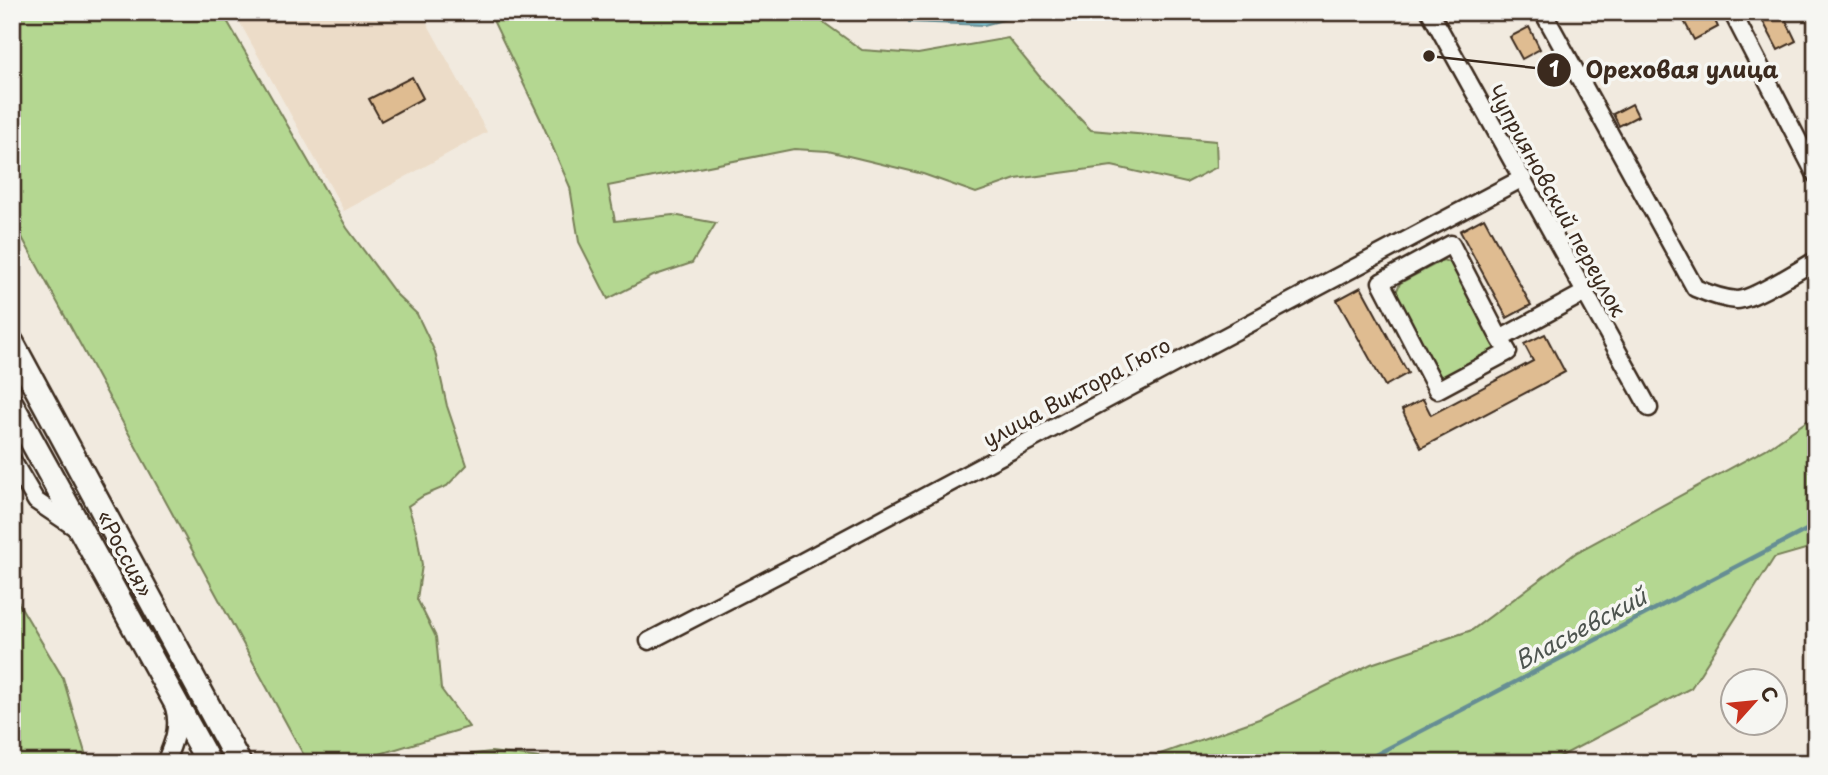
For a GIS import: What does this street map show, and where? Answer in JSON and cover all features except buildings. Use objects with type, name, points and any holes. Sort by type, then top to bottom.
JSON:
[{"type":"highway","name":"«Россия»","points":[[12,343],[239,763]]},
{"type":"highway","name":"«Россия»","points":[[12,405],[209,763]]},
{"type":"street","name":"Чуприяновский переулок","points":[[1430,12],[1649,408]]},
{"type":"street","points":[[1543,12],[1695,288],[1717,297],[1741,300],[1816,260]]},
{"type":"street","points":[[1732,12],[1816,175]]},
{"type":"street","name":"улица Виктора Гюго","points":[[649,641],[1523,178]]},
{"type":"street","points":[[1451,244],[1500,339],[1508,352],[1437,390],[1381,282],[1451,244]]},
{"type":"street","points":[[1500,339],[1584,293]]},
{"type":"street","points":[[12,460],[36,501],[84,533]]},
{"type":"street","points":[[165,763],[175,740],[177,719],[167,684]]},
{"type":"shaded area","points":[[234,12],[421,12],[487,132],[344,211]]},
{"type":"green space","points":[[12,12],[222,12],[347,228],[396,294],[417,314],[435,352],[447,406],[467,465],[447,486],[408,506],[417,534],[422,565],[417,599],[436,637],[441,689],[469,727],[350,763],[308,763],[12,219]]},
{"type":"green space","points":[[489,12],[815,12],[816,17],[862,50],[918,54],[1008,38],[1044,82],[1091,130],[1216,141],[1217,167],[1186,183],[1112,166],[1016,179],[976,193],[923,174],[828,151],[794,149],[608,186],[615,221],[673,215],[716,223],[692,263],[653,276],[608,299],[579,242],[570,187]]},
{"type":"green space","points":[[1443,260],[1453,264],[1495,345],[1493,353],[1444,379],[1437,375],[1395,295],[1400,283]]},
{"type":"green space","points":[[1816,415],[1816,546],[1774,558],[1691,688],[1548,763],[1135,763],[1259,719],[1371,664],[1472,630],[1577,552],[1766,449]]},
{"type":"green space","points":[[12,592],[63,678],[88,763],[12,763]]},
{"type":"green space","points":[[491,752],[583,763],[396,763]]},
{"type":"water","points":[[1033,12],[984,25],[909,22],[906,13]]},
{"type":"waterway","name":"Власьевский","points":[[1360,763],[1816,525]]},
{"type":"place","name":"Ореховая улица","points":[[1429,56]]}]
